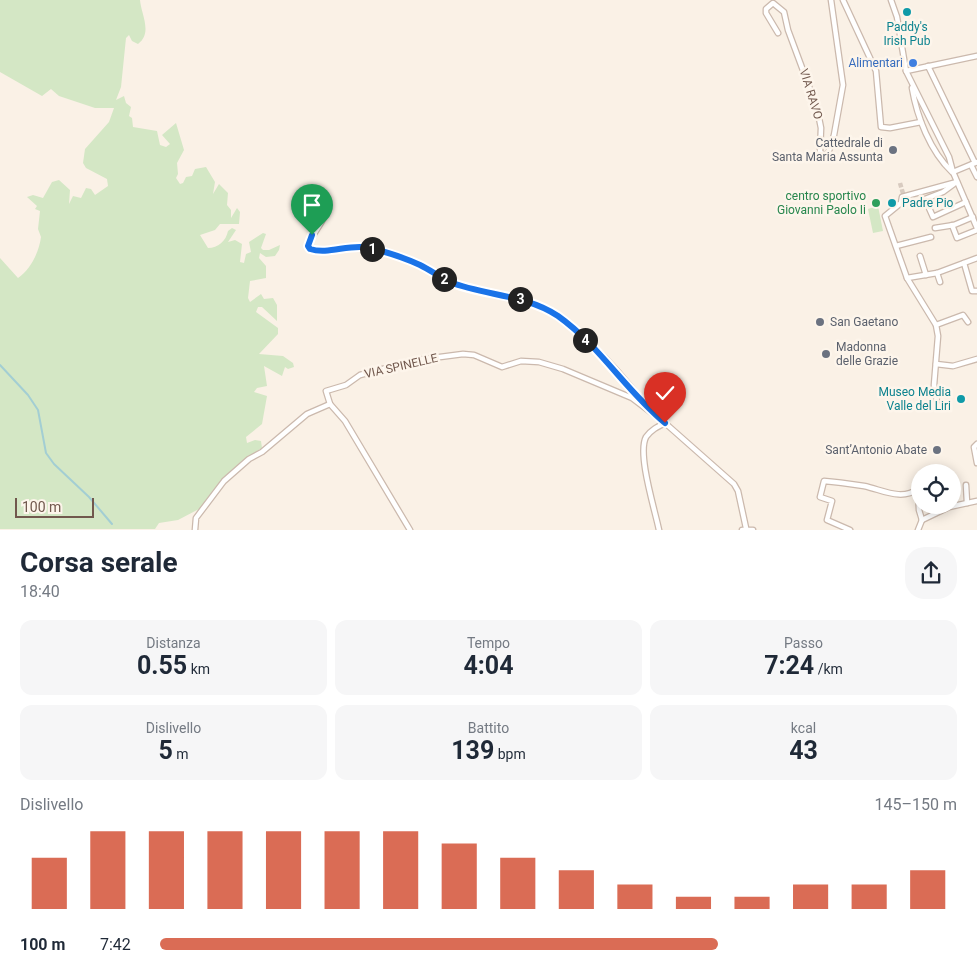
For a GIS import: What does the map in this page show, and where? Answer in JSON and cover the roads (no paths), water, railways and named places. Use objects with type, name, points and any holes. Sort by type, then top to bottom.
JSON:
[{"type":"street","name":"VIA RAVO","points":[[778,33],[766,13],[766,9],[773,3],[782,9],[785,14],[788,30],[817,108],[821,128],[820,152],[827,157],[834,135],[843,85],[831,0]]},
{"type":"street","points":[[843,0],[876,71],[881,127],[890,128],[921,122]]},
{"type":"street","points":[[891,0],[898,17],[906,71],[949,157],[957,182],[974,216],[977,229],[957,238],[952,226]]},
{"type":"street","points":[[906,71],[977,56]]},
{"type":"street","points":[[928,66],[974,163],[977,177]]},
{"type":"street","points":[[911,82],[921,122],[942,162],[953,172]]},
{"type":"street","points":[[953,172],[974,163]]},
{"type":"street","points":[[957,182],[943,192],[925,199],[933,217],[966,202]]},
{"type":"street","points":[[937,401],[934,385],[938,336],[936,325],[915,294],[907,278],[885,216],[901,202],[902,197],[957,182]]},
{"type":"street","points":[[327,210],[326,216],[312,235],[308,246],[310,249],[317,251],[354,246],[369,248],[419,265],[450,282],[526,301],[541,307],[556,315],[585,340],[619,374],[647,408]]},
{"type":"street","points":[[935,228],[952,226],[974,216]]},
{"type":"street","points":[[896,246],[931,237]]},
{"type":"street","points":[[920,256],[926,275]]},
{"type":"street","points":[[907,278],[937,272],[977,258]]},
{"type":"street","points":[[964,263],[972,291],[977,291]]},
{"type":"street","points":[[937,272],[940,282]]},
{"type":"street","points":[[936,325],[963,315],[968,322]]},
{"type":"street","name":"VIA SPINELLE","points":[[330,404],[326,392],[346,385],[360,375],[417,360],[463,354],[474,355],[502,367],[526,361],[552,365],[632,398],[665,423],[734,484],[738,491],[748,529]]},
{"type":"street","points":[[936,364],[953,366],[977,359]]},
{"type":"street","points":[[194,530],[196,518],[224,481],[307,414],[330,404],[345,421],[410,530]]},
{"type":"street","points":[[659,530],[644,458],[644,443],[654,428],[665,423]]},
{"type":"street","points":[[977,444],[974,447],[977,462]]},
{"type":"street","points":[[850,530],[826,520],[832,501],[820,497],[824,481],[866,486],[893,494],[909,494],[918,489],[919,510],[922,520],[918,530]]},
{"type":"street","points":[[966,485],[967,503]]},
{"type":"street","points":[[922,520],[939,511],[977,501]]},
{"type":"waterway","points":[[0,365],[28,395],[38,410],[46,453],[54,464],[89,497],[112,524]]},
{"type":"tunnel","points":[[900,183],[904,197]]},
{"type":"place","name":"Paddy's Irish Pub","points":[[907,12]]},
{"type":"place","name":"Alimentari","points":[[913,63]]},
{"type":"place","name":"Cattedrale di Santa Maria Assunta","points":[[893,150]]},
{"type":"place","name":"centro sportivo Giovanni Paolo Ii","points":[[876,203]]},
{"type":"place","name":"Padre Pio","points":[[892,203]]},
{"type":"place","name":"San Gaetano","points":[[820,322]]},
{"type":"place","name":"Madonna delle Grazie","points":[[826,354]]},
{"type":"place","name":"Museo Media Valle del Liri","points":[[961,399]]},
{"type":"place","name":"Sant’Antonio Abate","points":[[937,450]]}]
